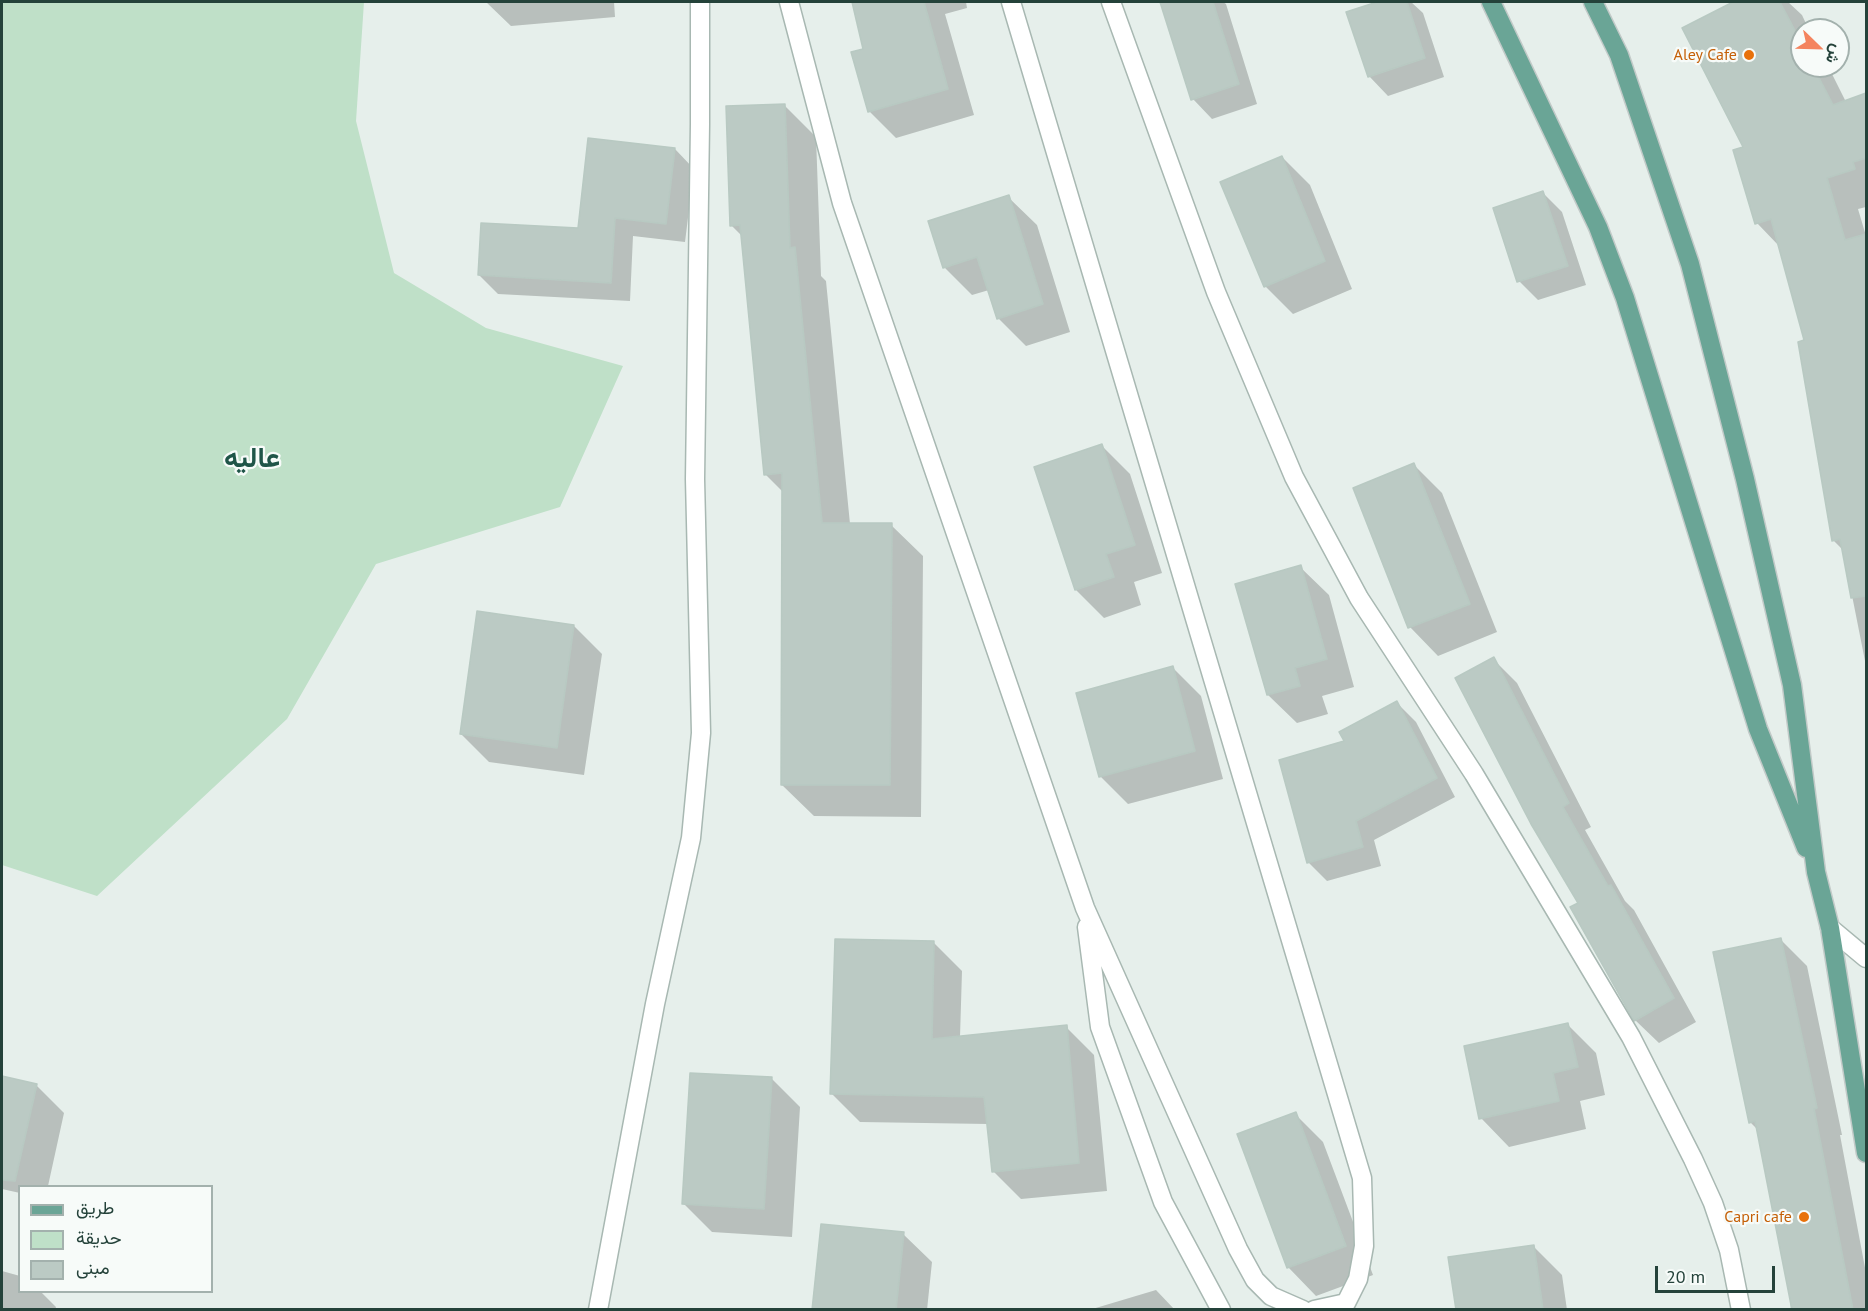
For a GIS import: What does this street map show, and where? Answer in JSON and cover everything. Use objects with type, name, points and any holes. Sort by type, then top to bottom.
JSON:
[{"type":"main road","points":[[1491,2],[1598,227],[1625,298],[1758,729],[1816,872]]},
{"type":"main road","points":[[1593,2],[1619,55],[1690,264],[1731,423],[1792,685],[1816,872],[1830,928],[1866,1154]]},
{"type":"street","points":[[598,1310],[655,1004],[691,838],[701,733],[695,478],[700,2]]},
{"type":"street","points":[[789,2],[842,203],[1085,908],[1238,1249],[1256,1280],[1271,1296],[1303,1310]]},
{"type":"street","points":[[1011,2],[1362,1178],[1364,1246],[1358,1279],[1346,1306],[1314,1310]]},
{"type":"street","points":[[1111,2],[1216,292],[1294,477],[1359,598],[1474,774],[1630,1038],[1693,1159],[1713,1203],[1729,1250],[1740,1310]]},
{"type":"street","points":[[1085,908],[1100,1027],[1162,1202],[1221,1310]]},
{"type":"street","points":[[1830,928],[1866,958]]},
{"type":"green space","points":[[2,2],[364,2],[356,121],[394,273],[486,328],[623,366],[560,507],[376,564],[287,719],[97,896],[2,865]]},
{"type":"building","points":[[852,2],[924,2],[948,89],[868,112],[851,52],[863,49]]},
{"type":"building","points":[[1160,2],[1213,2],[1239,84],[1191,100]]},
{"type":"building","points":[[1377,2],[1407,2],[1425,58],[1368,77],[1346,12]]},
{"type":"building","points":[[1733,2],[1780,2],[1790,21],[1790,78],[1819,78],[1833,105],[1866,93],[1866,158],[1853,162],[1855,169],[1827,178],[1845,240],[1866,234],[1866,596],[1851,598],[1840,539],[1832,541],[1798,342],[1804,340],[1771,219],[1755,224],[1733,150],[1743,147],[1682,28]]},
{"type":"building","points":[[785,104],[790,248],[795,247],[822,523],[892,523],[890,785],[781,785],[782,473],[764,475],[740,225],[730,226],[726,106]]},
{"type":"building","points":[[588,138],[675,148],[666,224],[615,218],[611,283],[478,275],[481,223],[578,228]]},
{"type":"building","points":[[1282,156],[1325,261],[1264,287],[1220,182]]},
{"type":"building","points":[[1543,191],[1568,266],[1517,282],[1493,208]]},
{"type":"building","points":[[1009,195],[1043,304],[997,319],[977,257],[943,268],[928,221]]},
{"type":"building","points":[[1102,444],[1135,545],[1106,554],[1114,577],[1075,590],[1034,467]]},
{"type":"building","points":[[1414,463],[1470,604],[1408,628],[1353,488]]},
{"type":"building","points":[[1301,565],[1327,659],[1295,668],[1300,686],[1267,695],[1235,584]]},
{"type":"building","points":[[477,611],[574,625],[557,748],[460,734]]},
{"type":"building","points":[[1494,657],[1569,803],[1563,807],[1608,886],[1611,885],[1674,998],[1634,1021],[1570,907],[1578,903],[1531,824],[1455,678]]},
{"type":"building","points":[[1173,666],[1195,751],[1099,777],[1076,693]]},
{"type":"building","points":[[1397,701],[1437,778],[1356,821],[1363,847],[1307,863],[1279,760],[1344,741],[1339,732]]},
{"type":"building","points":[[1781,938],[1817,1108],[1814,1109],[1853,1310],[1792,1310],[1755,1121],[1749,1123],[1713,952]]},
{"type":"building","points":[[835,939],[934,941],[932,1039],[1067,1025],[1079,1163],[992,1172],[984,1097],[830,1094]]},
{"type":"building","points":[[1568,1023],[1578,1067],[1553,1073],[1559,1101],[1479,1119],[1464,1046]]},
{"type":"building","points":[[690,1073],[772,1077],[764,1209],[682,1204]]},
{"type":"building","points":[[2,1076],[37,1084],[15,1181],[2,1180]]},
{"type":"building","points":[[1296,1112],[1346,1246],[1287,1268],[1237,1134]]},
{"type":"building","points":[[821,1224],[904,1232],[896,1310],[812,1310]]},
{"type":"building","points":[[1534,1245],[1543,1310],[1456,1310],[1448,1257]]},
{"type":"place","name":"Aley Cafe","points":[[1749,55]]},
{"type":"place","name":"Capri cafe","points":[[1804,1217]]},
{"type":"district","name":"عاليه","points":[[252,459]]}]
